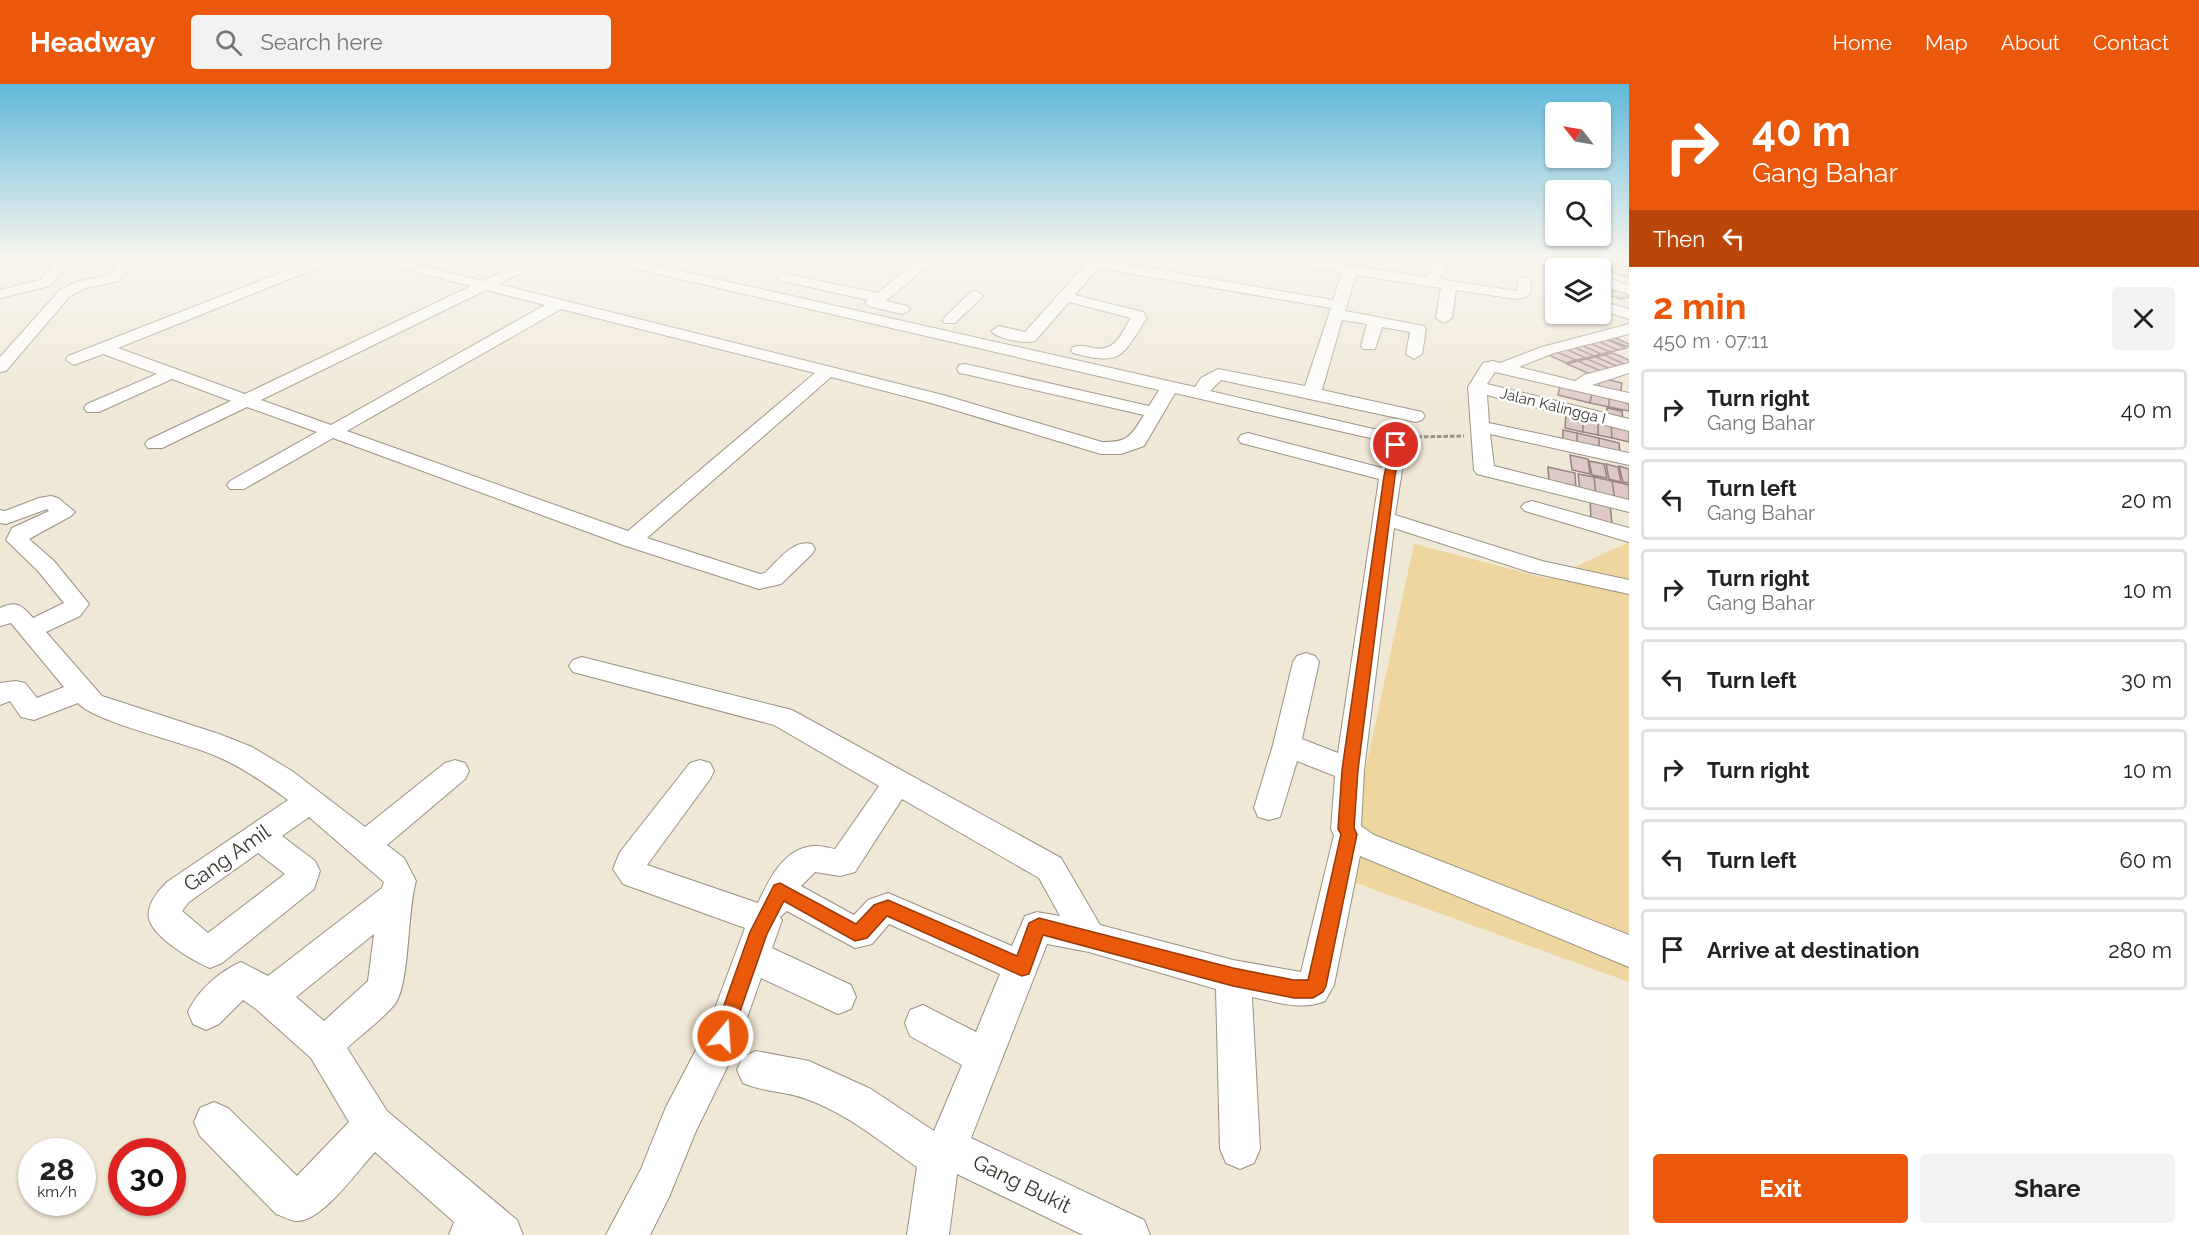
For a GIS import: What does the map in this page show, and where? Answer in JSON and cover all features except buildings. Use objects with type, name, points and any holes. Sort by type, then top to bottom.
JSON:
[{"type":"street","points":[[0,367],[50,311]]},
{"type":"street","points":[[74,360],[196,311]]},
{"type":"street","points":[[155,444],[431,311]]},
{"type":"street","points":[[237,485],[546,311]]},
{"type":"street","points":[[590,311],[828,371],[951,384],[1153,412]]},
{"type":"street","points":[[843,311],[1376,434],[1393,459],[1350,770],[1346,829],[1363,844],[1629,951]]},
{"type":"street","points":[[852,313],[856,311]]},
{"type":"street","points":[[913,311],[917,312]]},
{"type":"street","points":[[956,311],[945,319],[1112,355],[1139,318],[1138,315],[1127,311]]},
{"type":"street","points":[[1029,338],[1054,311]]},
{"type":"street","points":[[1312,393],[1336,311]]},
{"type":"street","points":[[1339,311],[1418,329],[1414,354]]},
{"type":"street","points":[[1444,318],[1445,311]]},
{"type":"street","points":[[1369,346],[1376,321]]},
{"type":"street","points":[[1502,368],[1548,350],[1629,329]]},
{"type":"street","points":[[951,384],[989,344]]},
{"type":"street","points":[[102,348],[631,540],[759,582],[773,579],[804,549]]},
{"type":"street","points":[[1629,398],[1502,368],[1489,367],[1478,387],[1479,432],[1484,470],[1629,506]]},
{"type":"street","points":[[1577,387],[1590,379],[1629,368]]},
{"type":"street","points":[[631,540],[828,371]]},
{"type":"street","points":[[93,408],[170,374]]},
{"type":"street","points":[[1200,392],[1207,382],[1218,374],[1416,416]]},
{"type":"street","points":[[1606,374],[1629,386]]},
{"type":"street","points":[[951,384],[1101,448],[1112,449],[1137,442],[1170,386]]},
{"type":"street","name":"Jalan Kalingga I","points":[[1478,387],[1629,425]]},
{"type":"street","points":[[1479,432],[1629,459]]},
{"type":"street","points":[[1248,439],[1393,459]]},
{"type":"street","points":[[0,516],[9,517],[46,502],[51,502],[64,512],[20,533],[17,540],[46,566],[77,604],[71,610],[11,613]]},
{"type":"street","points":[[1532,507],[1629,535]]},
{"type":"street","points":[[1384,518],[1537,567],[1629,587]]},
{"type":"street","points":[[11,613],[93,703],[107,710],[220,746],[244,756],[309,801],[398,874],[400,881],[395,897],[384,989],[324,1046]]},
{"type":"street","points":[[1269,808],[1287,745],[1306,662]]},
{"type":"street","points":[[582,666],[782,717],[1050,868],[1089,937]]},
{"type":"street","points":[[0,695],[7,690],[16,690],[31,710],[34,710],[83,690]]},
{"type":"street","points":[[1287,745],[1350,770]]},
{"type":"street","points":[[364,846],[455,771]]},
{"type":"street","points":[[700,771],[630,862],[629,869],[634,874],[765,920]]},
{"type":"street","points":[[627,1235],[655,1183],[680,1120],[723,1036],[765,920],[780,891],[795,870],[807,861],[815,859],[836,864],[844,862],[897,783]]},
{"type":"street","name":"Gang Amil","points":[[210,952],[200,947],[165,917],[167,905],[178,892],[309,801]]},
{"type":"street","points":[[928,1235],[943,1153],[985,1058],[1038,926],[1089,937],[1233,977],[1308,990],[1317,986],[1349,834]]},
{"type":"street","points":[[259,836],[305,874],[298,884],[210,952],[324,1046],[373,1125],[485,1230]]},
{"type":"street","points":[[780,891],[855,933],[860,933],[880,910],[888,908],[1022,967]]},
{"type":"street","points":[[206,1012],[255,988],[395,897]]},
{"type":"street","points":[[752,956],[838,997]]},
{"type":"street","points":[[1233,977],[1240,1149]]},
{"type":"street","points":[[923,1023],[985,1058]]},
{"type":"street","name":"Gang Bukit","points":[[756,1070],[809,1080],[857,1103],[943,1153],[1129,1235]]},
{"type":"street","points":[[214,1122],[291,1199],[299,1200],[308,1195],[373,1125]]},
{"type":"path","points":[[1393,459],[1409,437],[1479,432]]},
{"type":"shaded area","points":[[1629,542],[1629,982],[1342,878],[1414,544],[1549,579]]},
{"type":"route","points":[[723,1036],[759,932],[780,891],[855,933],[860,933],[880,910],[888,908],[1022,967],[1036,927],[1039,926],[1089,937],[1233,977],[1294,989],[1308,990],[1317,986],[1349,834],[1346,829],[1350,770],[1396,445]]}]
